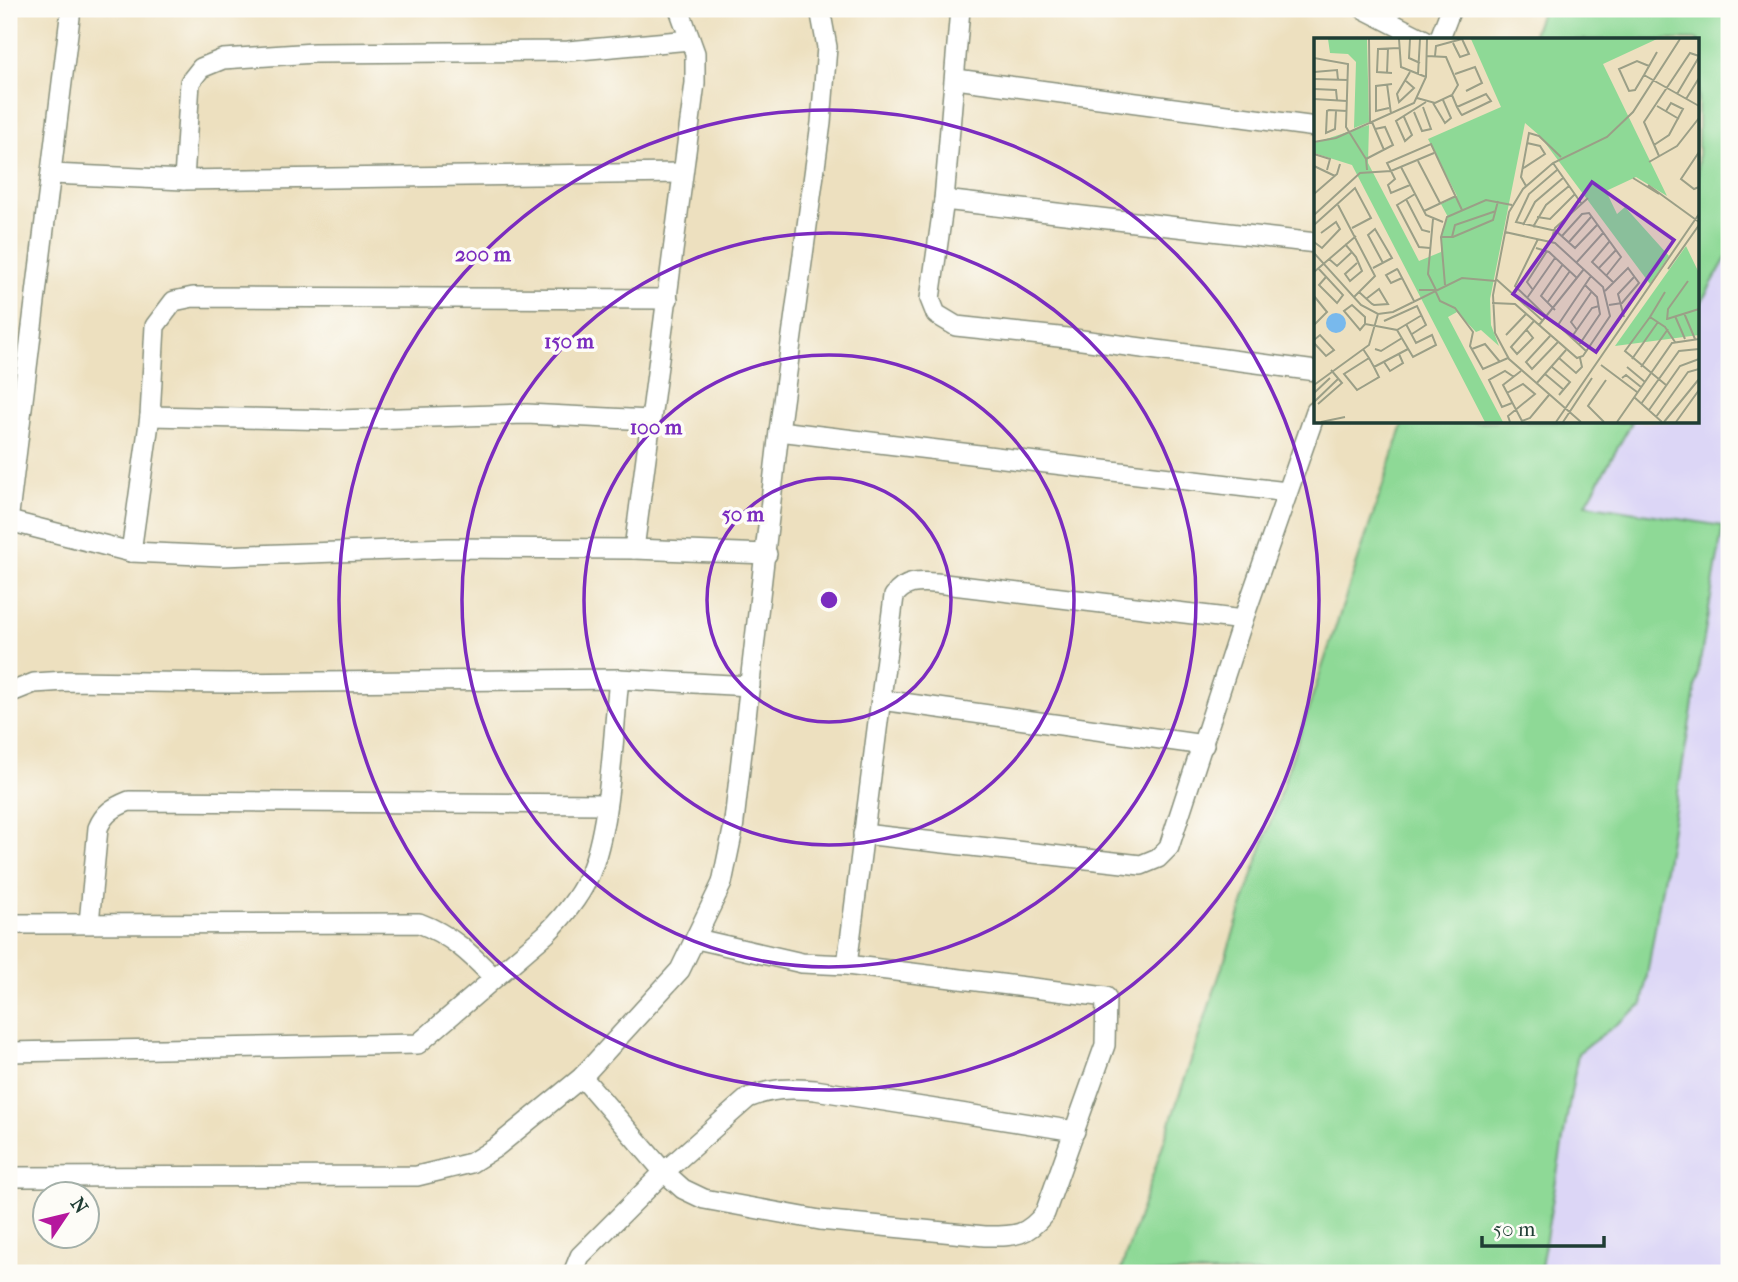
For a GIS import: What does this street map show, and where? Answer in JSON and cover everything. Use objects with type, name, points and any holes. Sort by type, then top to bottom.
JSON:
[{"type":"street","points":[[9,514],[71,9]]},
{"type":"street","points":[[634,549],[668,299],[681,173],[695,83],[695,52],[679,9]]},
{"type":"street","points":[[9,1177],[417,1175],[444,1170],[479,1158],[582,1077],[680,970],[722,883],[733,830],[767,554],[779,431],[821,123],[827,47],[820,9]]},
{"type":"street","points":[[960,9],[944,200],[930,305],[939,318],[950,324],[1314,372]]},
{"type":"street","points":[[1364,9],[1420,38]]},
{"type":"street","points":[[1440,38],[1451,9]]},
{"type":"street","points":[[184,180],[190,82],[201,68],[223,59],[314,53],[568,51],[690,40]]},
{"type":"street","points":[[956,79],[1314,127]]},
{"type":"street","points":[[52,174],[184,180],[681,173]]},
{"type":"street","points":[[944,200],[1314,243]]},
{"type":"street","points":[[131,552],[149,416],[155,326],[174,301],[193,296],[668,299]]},
{"type":"street","points":[[149,416],[338,420],[526,414],[650,420]]},
{"type":"street","points":[[863,834],[1141,865],[1158,858],[1169,847],[1243,620],[1314,417]]},
{"type":"street","points":[[779,431],[1287,492]]},
{"type":"street","points":[[9,522],[131,552],[222,556],[448,548],[634,549],[767,554]]},
{"type":"street","points":[[847,965],[894,596],[902,587],[911,583],[936,583],[1243,620]]},
{"type":"street","points":[[9,693],[34,683],[66,681],[242,683],[619,679],[750,686]]},
{"type":"street","points":[[9,1052],[401,1047],[418,1044],[530,949],[569,908],[593,867],[606,804],[619,679]]},
{"type":"street","points":[[881,700],[1204,745]]},
{"type":"street","points":[[89,923],[98,828],[102,817],[115,806],[129,801],[606,804]]},
{"type":"street","points":[[9,924],[419,923],[441,931],[469,951],[494,978]]},
{"type":"street","points":[[582,1077],[664,1172],[682,1189],[704,1199],[772,1213],[985,1236],[1012,1236],[1033,1228],[1045,1213],[1105,1045],[1106,998],[847,965],[802,963],[697,939]]},
{"type":"street","points":[[573,1273],[580,1256],[664,1172],[748,1098],[776,1088],[815,1090],[1075,1131]]},
{"type":"shaded area","points":[[1729,253],[1729,1273],[1540,1273],[1578,1053],[1642,1005],[1722,526],[1585,504],[1631,424],[1700,424],[1700,304]]},
{"type":"green space","points":[[1542,9],[1729,9],[1729,253],[1700,304],[1700,38],[1532,38]]},
{"type":"green space","points":[[1403,424],[1631,424],[1586,504],[1723,526],[1642,1005],[1578,1053],[1540,1273],[1120,1273]]}]
